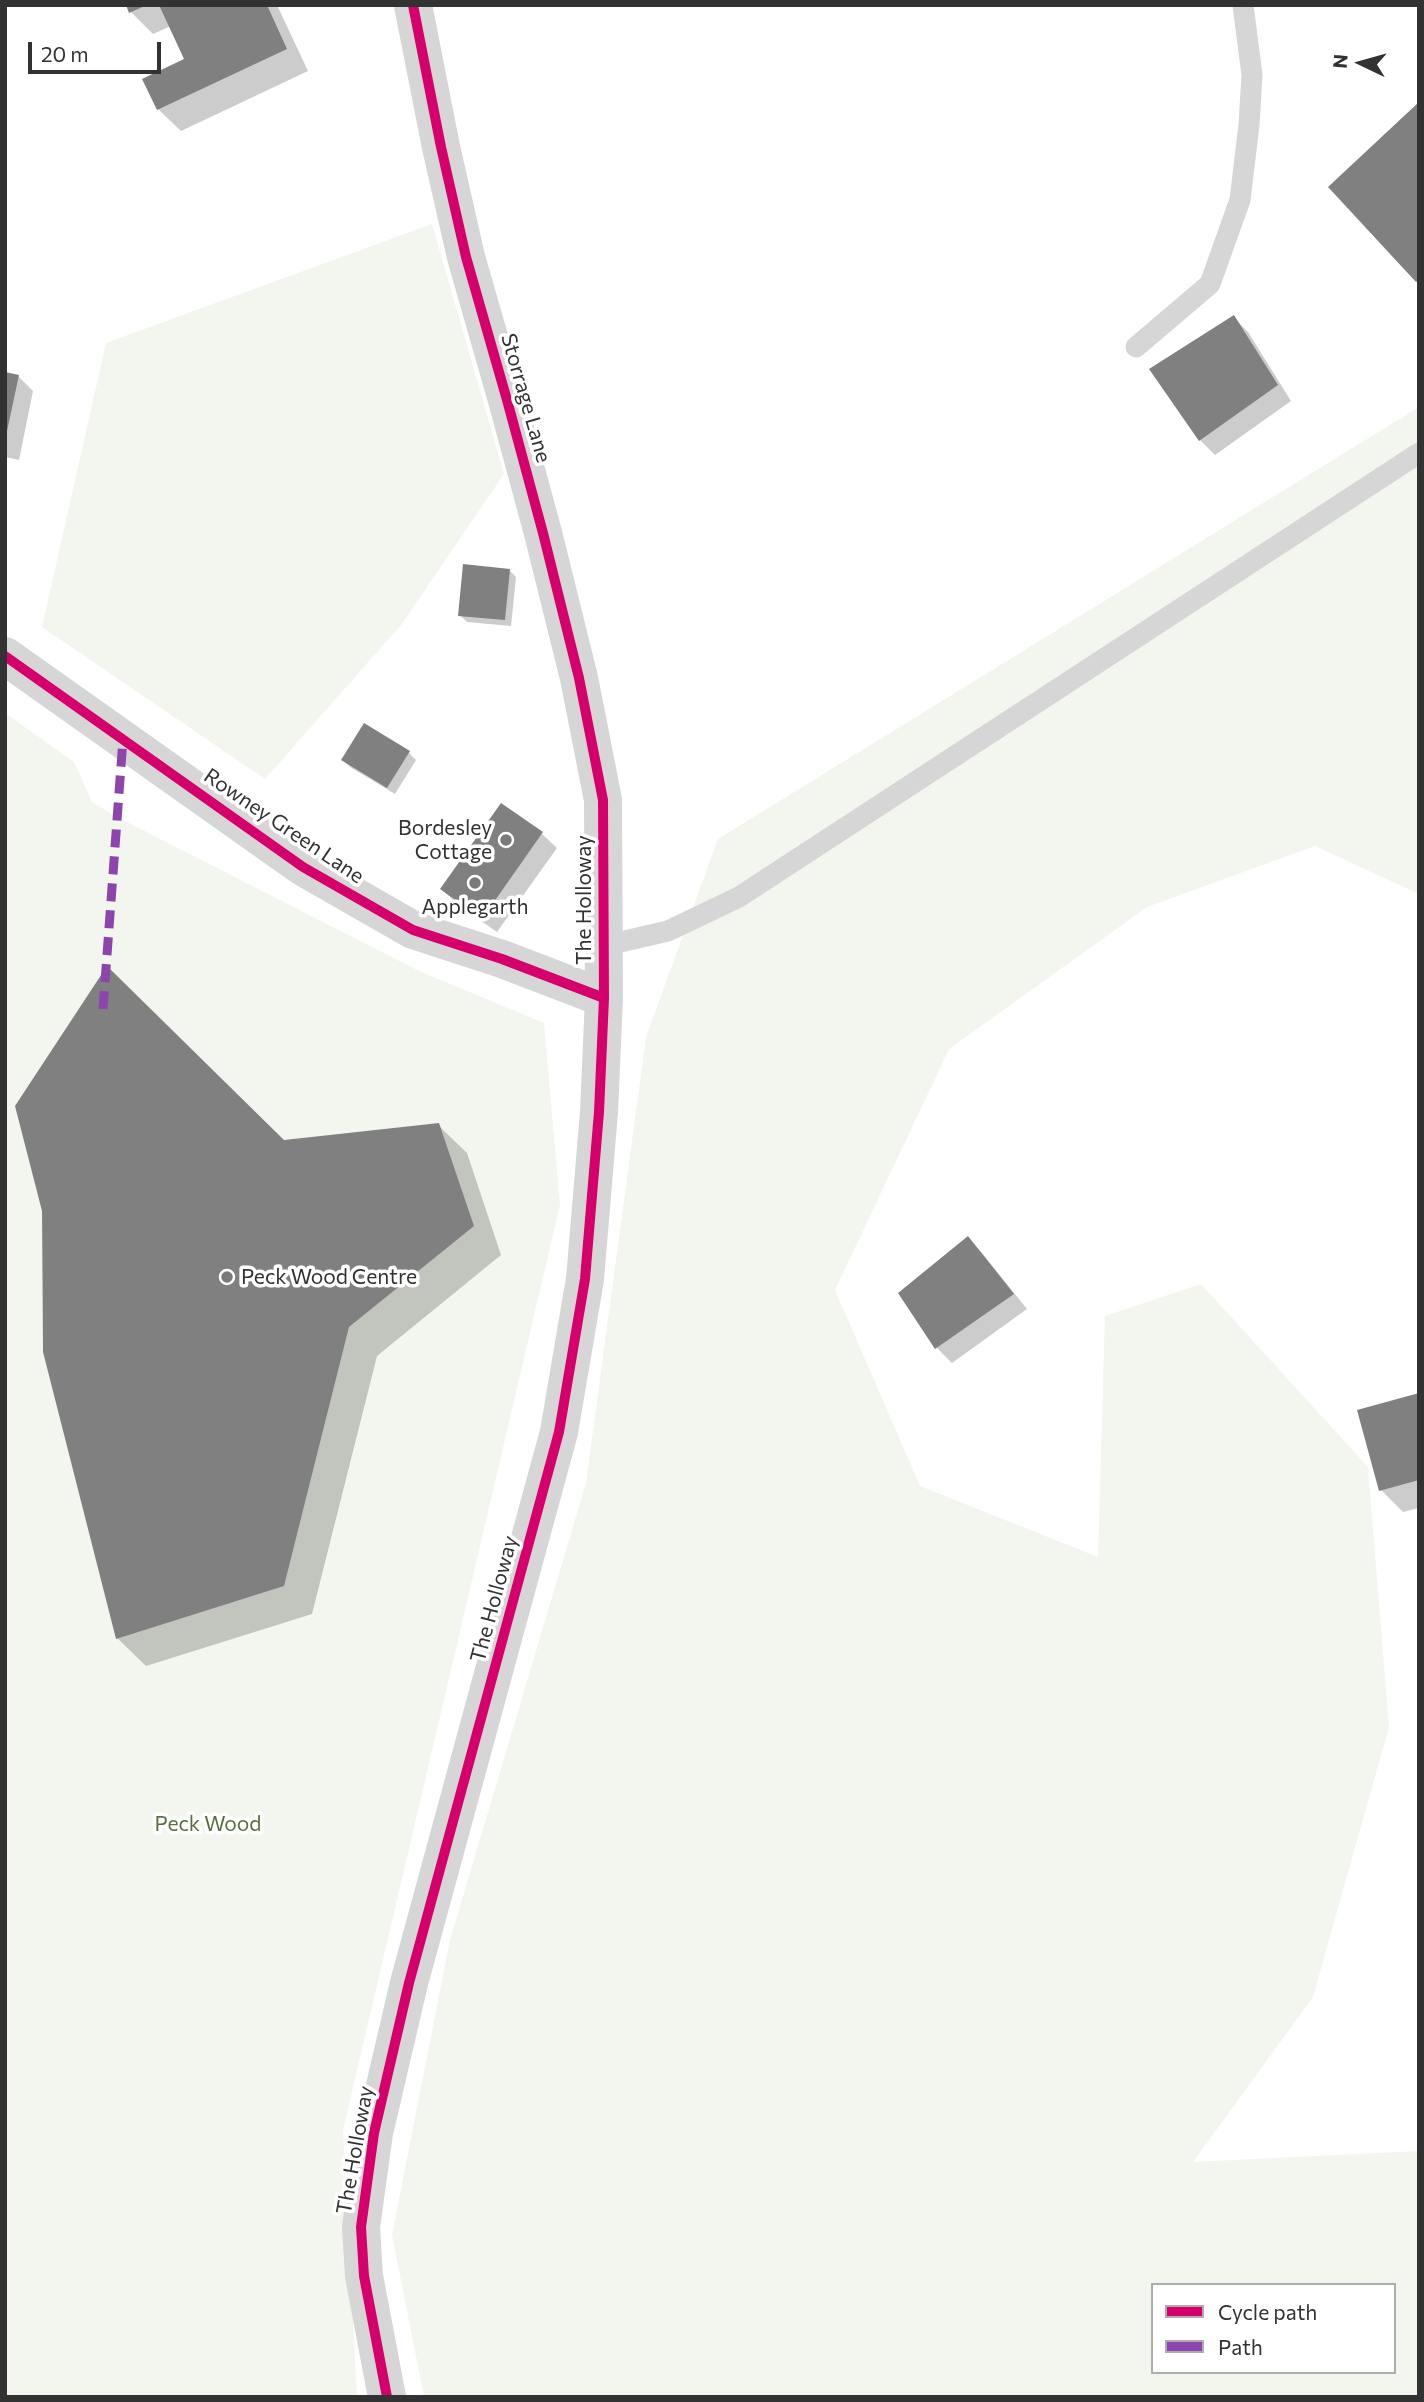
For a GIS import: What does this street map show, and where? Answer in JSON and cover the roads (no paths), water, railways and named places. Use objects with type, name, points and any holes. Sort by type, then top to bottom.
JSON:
[{"type":"street","name":"Storrage Lane","points":[[413,5],[440,147],[466,257],[553,573],[579,678],[603,800]]},
{"type":"street","name":"Rowney Green Lane","points":[[5,656],[303,867],[413,930],[502,959],[604,998]]},
{"type":"street","name":"The Holloway","points":[[387,2397],[364,2276],[361,2227],[374,2133],[409,1983],[559,1432],[585,1279],[599,1112],[604,998],[603,800]]},
{"type":"lane","points":[[1136,347],[1210,284],[1240,200],[1250,125],[1252,75],[1243,5]]},
{"type":"lane","points":[[603,946],[668,931],[739,897],[1419,453]]},
{"type":"place","name":"Bordesley Cottage","points":[[506,840]]},
{"type":"place","name":"Applegarth","points":[[475,883]]},
{"type":"place","name":"Peck Wood Centre","points":[[227,1277]]},
{"type":"park label","name":"Peck Wood","points":[[208,1824]]}]
